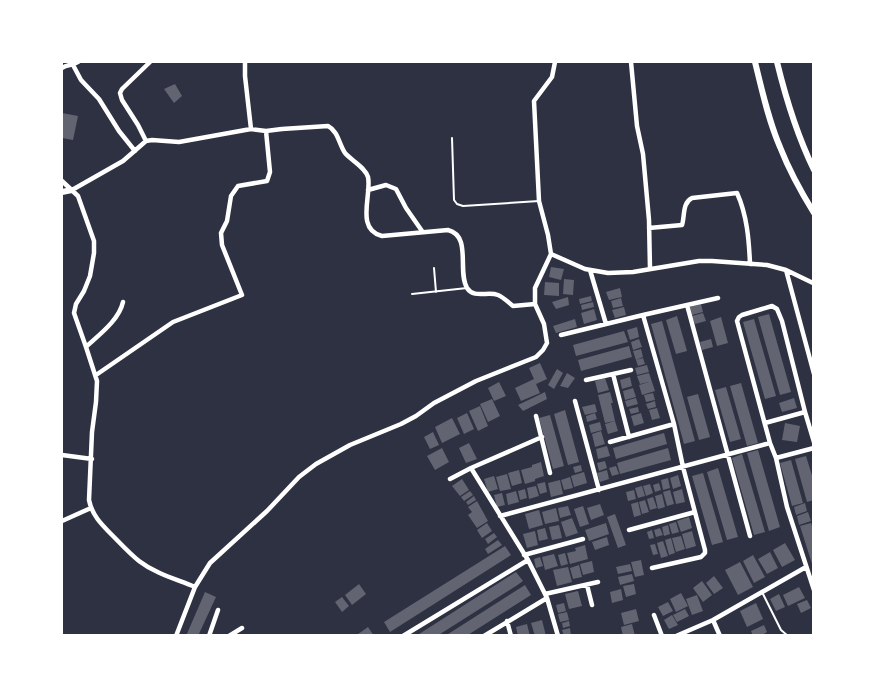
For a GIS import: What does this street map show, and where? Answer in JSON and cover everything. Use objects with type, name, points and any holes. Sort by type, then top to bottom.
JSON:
[{"type":"street","points":[[62,68],[78,62]]},
{"type":"street","points":[[146,141],[120,93],[150,62]]},
{"type":"street","points":[[245,62],[251,129]]},
{"type":"street","points":[[176,636],[195,587],[210,563],[316,464],[350,445],[408,420],[434,403],[476,381],[536,357],[546,347],[544,324],[535,304],[535,288],[551,254],[539,201],[534,101],[552,77],[555,62]]},
{"type":"street","points":[[631,62],[643,154],[650,269]]},
{"type":"street","points":[[755,62],[779,145],[813,213]]},
{"type":"street","points":[[777,62],[788,105],[813,170]]},
{"type":"street","points":[[73,65],[81,80],[99,99],[135,151]]},
{"type":"street","points":[[62,192],[72,190],[113,167],[146,141],[179,142],[251,129],[266,131],[325,125],[334,130],[346,154],[366,174],[368,180],[366,214],[376,234],[382,236],[422,231],[455,231],[462,249],[467,288],[474,293],[496,294],[513,306],[535,304]]},
{"type":"street","points":[[96,375],[173,322],[242,295],[222,245],[221,233],[231,196],[238,186],[267,181],[270,172],[266,131]]},
{"type":"street","points":[[62,181],[78,196],[94,246],[90,276],[74,313],[96,375],[89,500],[91,508],[102,525],[141,562],[167,577],[195,587]]},
{"type":"street","points":[[368,190],[383,185],[396,189],[422,231]]},
{"type":"street","points":[[649,228],[682,225],[685,204],[692,198],[737,193],[745,217],[750,264]]},
{"type":"street","points":[[551,254],[590,270],[616,273],[633,273],[699,261],[767,265],[786,270],[813,282]]},
{"type":"street","points":[[590,270],[606,324]]},
{"type":"street","points":[[786,270],[813,374]]},
{"type":"street","points":[[561,335],[718,298]]},
{"type":"street","points":[[86,347],[117,316],[123,302]]},
{"type":"street","points":[[687,305],[750,536]]},
{"type":"street","points":[[813,442],[777,309],[772,306],[742,315],[736,321],[776,458],[787,507],[813,590]]},
{"type":"street","points":[[643,315],[674,424],[705,550],[704,556],[652,568]]},
{"type":"street","points":[[586,380],[631,370]]},
{"type":"street","points":[[613,374],[629,437]]},
{"type":"street","points":[[575,401],[599,490]]},
{"type":"street","points":[[765,423],[805,412]]},
{"type":"street","points":[[536,416],[550,473]]},
{"type":"street","points":[[610,442],[674,424]]},
{"type":"street","points":[[450,479],[542,437]]},
{"type":"street","points":[[500,516],[770,443]]},
{"type":"street","points":[[776,458],[813,448]]},
{"type":"street","points":[[62,455],[92,459]]},
{"type":"street","points":[[471,468],[528,560],[546,596],[558,636]]},
{"type":"street","points":[[62,520],[91,508]]},
{"type":"street","points":[[629,530],[695,512]]},
{"type":"street","points":[[524,555],[583,539]]},
{"type":"street","points":[[403,636],[528,560]]},
{"type":"street","points":[[676,636],[713,620],[806,567]]},
{"type":"street","points":[[484,636],[546,596],[598,582]]},
{"type":"street","points":[[588,585],[592,605]]},
{"type":"street","points":[[208,636],[218,610]]},
{"type":"street","points":[[654,615],[662,636]]},
{"type":"street","points":[[713,620],[720,636]]},
{"type":"street","points":[[507,621],[511,636]]},
{"type":"street","points":[[229,636],[242,628]]},
{"type":"lane","points":[[452,138],[454,200],[457,204],[463,206],[539,201]]},
{"type":"lane","points":[[434,268],[436,292]]},
{"type":"lane","points":[[412,294],[467,288]]},
{"type":"lane","points":[[762,591],[781,630],[788,636]]},
{"type":"building","points":[[175,84],[182,96],[174,103],[164,89]]},
{"type":"building","points":[[62,113],[78,116],[73,140],[62,138]]},
{"type":"building","points":[[551,267],[564,269],[561,280],[549,277]]},
{"type":"building","points":[[564,279],[574,280],[573,295],[563,294]]},
{"type":"building","points":[[545,282],[559,283],[559,296],[544,295]]},
{"type":"building","points":[[620,288],[622,297],[609,300],[606,292]]},
{"type":"building","points":[[591,296],[592,301],[580,304],[579,299]]},
{"type":"building","points":[[568,297],[569,305],[556,309],[552,302]]},
{"type":"building","points":[[621,298],[623,306],[613,308],[611,301]]},
{"type":"building","points":[[593,302],[594,307],[582,310],[581,305]]},
{"type":"building","points":[[701,304],[703,312],[692,315],[690,307]]},
{"type":"building","points":[[624,307],[626,315],[615,318],[612,310]]},
{"type":"building","points":[[594,309],[597,320],[584,324],[581,313]]},
{"type":"building","points":[[703,313],[706,321],[695,324],[692,316]]},
{"type":"building","points":[[769,314],[791,392],[780,395],[758,317]]},
{"type":"building","points":[[677,316],[687,351],[676,354],[666,320]]},
{"type":"building","points":[[721,317],[728,343],[717,346],[710,321]]},
{"type":"building","points":[[575,319],[577,327],[556,333],[553,326]]},
{"type":"building","points":[[754,319],[776,396],[765,399],[743,322]]},
{"type":"building","points":[[662,321],[695,441],[684,444],[651,324]]},
{"type":"building","points":[[637,327],[639,337],[630,340],[627,330]]},
{"type":"building","points":[[624,331],[628,342],[576,356],[573,345]]},
{"type":"building","points":[[639,339],[642,347],[633,350],[631,342]]},
{"type":"building","points":[[711,339],[713,347],[702,350],[700,342]]},
{"type":"building","points":[[629,346],[632,357],[581,371],[578,360]]},
{"type":"building","points":[[641,349],[643,357],[636,360],[633,351]]},
{"type":"building","points":[[643,358],[645,364],[638,366],[636,360]]},
{"type":"building","points":[[540,363],[547,379],[536,384],[540,393],[521,401],[515,388],[534,379],[529,368]]},
{"type":"building","points":[[647,365],[649,372],[637,375],[635,368]]},
{"type":"building","points":[[557,369],[563,373],[554,389],[548,385]]},
{"type":"building","points":[[567,373],[575,378],[568,388],[560,386]]},
{"type":"building","points":[[649,373],[655,391],[642,395],[639,385],[649,382],[640,384],[637,376]]},
{"type":"building","points":[[630,377],[632,386],[622,389],[620,380]]},
{"type":"building","points":[[605,378],[609,390],[598,393],[595,381]]},
{"type":"building","points":[[499,382],[506,396],[494,401],[488,388]]},
{"type":"building","points":[[741,383],[758,443],[747,446],[730,386]]},
{"type":"building","points":[[726,387],[741,439],[730,442],[715,390]]},
{"type":"building","points":[[633,388],[636,397],[625,400],[623,391]]},
{"type":"building","points":[[545,392],[547,399],[523,411],[518,405]]},
{"type":"building","points":[[610,392],[615,421],[605,423],[598,395]]},
{"type":"building","points":[[653,393],[655,400],[646,402],[644,395]]},
{"type":"building","points":[[698,394],[710,437],[699,440],[687,397]]},
{"type":"building","points":[[636,398],[638,404],[627,407],[625,401]]},
{"type":"building","points":[[794,398],[797,408],[782,412],[779,403]]},
{"type":"building","points":[[492,399],[500,416],[488,422],[480,404]]},
{"type":"building","points":[[655,401],[656,407],[648,409],[646,404]]},
{"type":"building","points":[[595,404],[597,412],[585,415],[582,407]]},
{"type":"building","points":[[480,406],[488,426],[478,431],[469,411]]},
{"type":"building","points":[[638,407],[639,412],[631,414],[629,409]]},
{"type":"building","points":[[657,408],[660,418],[652,420],[649,410]]},
{"type":"building","points":[[565,410],[579,462],[568,465],[554,414]]},
{"type":"building","points":[[467,413],[474,429],[464,434],[457,418]]},
{"type":"building","points":[[595,413],[597,419],[587,422],[586,416]]},
{"type":"building","points":[[641,413],[644,423],[634,426],[631,416]]},
{"type":"building","points":[[550,415],[564,466],[553,469],[539,418]]},
{"type":"building","points":[[452,418],[460,434],[442,443],[435,427]]},
{"type":"building","points":[[615,421],[618,431],[608,434],[605,424]]},
{"type":"building","points":[[600,422],[602,430],[591,433],[589,425]]},
{"type":"building","points":[[785,423],[800,426],[797,442],[782,440]]},
{"type":"building","points":[[601,431],[605,444],[595,447],[592,434]]},
{"type":"building","points":[[433,432],[439,445],[430,449],[424,437]]},
{"type":"building","points":[[664,433],[667,444],[616,459],[613,448]]},
{"type":"building","points":[[469,443],[477,459],[466,463],[459,448]]},
{"type":"building","points":[[607,446],[610,456],[598,459],[596,449]]},
{"type":"building","points":[[442,448],[449,462],[435,470],[427,456]]},
{"type":"building","points":[[668,448],[671,460],[620,474],[617,463]]},
{"type":"building","points":[[758,450],[780,527],[769,531],[747,453]]},
{"type":"building","points":[[742,454],[765,532],[754,535],[732,458]]},
{"type":"building","points":[[806,456],[814,482],[814,500],[807,502],[795,459]]},
{"type":"building","points":[[791,460],[803,503],[792,506],[780,463]]},
{"type":"building","points":[[605,461],[607,468],[599,471],[597,463]]},
{"type":"building","points":[[541,462],[544,476],[525,484],[521,470]]},
{"type":"building","points":[[581,465],[582,471],[575,473],[573,467]]},
{"type":"building","points":[[616,466],[619,474],[612,476],[609,468]]},
{"type":"building","points":[[718,468],[738,537],[727,540],[707,472]]},
{"type":"building","points":[[519,470],[522,483],[512,486],[508,473]]},
{"type":"building","points":[[607,470],[609,479],[600,482],[597,473]]},
{"type":"building","points":[[584,472],[587,483],[574,487],[571,476]]},
{"type":"building","points":[[703,473],[723,542],[712,545],[692,476]]},
{"type":"building","points":[[507,474],[511,489],[500,491],[496,477]]},
{"type":"building","points":[[678,475],[681,486],[673,489],[670,478]]},
{"type":"building","points":[[494,476],[498,489],[488,492],[484,479]]},
{"type":"building","points":[[570,477],[573,488],[564,490],[561,480]]},
{"type":"building","points":[[668,478],[670,488],[663,490],[661,480]]},
{"type":"building","points":[[462,479],[469,490],[460,496],[452,486]]},
{"type":"building","points":[[560,480],[563,494],[551,497],[548,483]]},
{"type":"building","points":[[545,482],[547,492],[540,494],[537,484]]},
{"type":"building","points":[[659,483],[661,490],[655,492],[653,485]]},
{"type":"building","points":[[650,484],[653,493],[646,496],[643,486]]},
{"type":"building","points":[[536,486],[539,496],[529,499],[527,488]]},
{"type":"building","points":[[642,486],[645,496],[638,498],[635,488]]},
{"type":"building","points":[[525,489],[527,498],[520,500],[518,491]]},
{"type":"building","points":[[682,489],[685,502],[676,504],[673,492]]},
{"type":"building","points":[[634,490],[636,499],[628,501],[626,492]]},
{"type":"building","points":[[670,490],[674,504],[667,506],[663,492]]},
{"type":"building","points":[[470,491],[473,495],[464,501],[461,497]]},
{"type":"building","points":[[516,491],[519,502],[508,505],[506,494]]},
{"type":"building","points":[[502,493],[505,505],[497,507],[494,495]]},
{"type":"building","points":[[662,494],[665,507],[658,509],[655,496]]},
{"type":"building","points":[[474,496],[476,500],[468,505],[466,502]]},
{"type":"building","points":[[653,497],[657,508],[650,510],[647,499]]},
{"type":"building","points":[[645,500],[649,512],[642,514],[639,502]]},
{"type":"building","points":[[477,501],[488,521],[477,528],[468,515],[472,512],[468,507]]},
{"type":"building","points":[[638,502],[641,515],[634,517],[631,504]]},
{"type":"building","points":[[805,503],[807,511],[796,515],[794,507]]},
{"type":"building","points":[[600,504],[604,515],[591,520],[587,508]]},
{"type":"building","points":[[568,506],[571,515],[560,518],[558,508]]},
{"type":"building","points":[[583,506],[589,524],[580,527],[574,509]]},
{"type":"building","points":[[556,508],[559,521],[545,524],[542,512]]},
{"type":"building","points":[[539,510],[543,525],[529,529],[525,514]]},
{"type":"building","points":[[808,512],[811,521],[799,525],[797,516]]},
{"type":"building","points":[[615,514],[626,545],[618,548],[607,517]]},
{"type":"building","points":[[689,517],[692,528],[681,532],[677,521]]},
{"type":"building","points":[[572,518],[578,533],[566,537],[561,522]]},
{"type":"building","points":[[676,522],[679,532],[672,534],[669,524]]},
{"type":"building","points":[[487,523],[492,531],[482,538],[477,530]]},
{"type":"building","points":[[606,523],[609,534],[589,541],[585,530]]},
{"type":"building","points":[[811,523],[814,532],[813,567],[800,526]]},
{"type":"building","points":[[559,525],[562,538],[552,540],[549,527]]},
{"type":"building","points":[[668,525],[670,534],[664,536],[662,527]]},
{"type":"building","points":[[545,528],[548,539],[539,541],[537,530]]},
{"type":"building","points":[[660,528],[663,535],[656,537],[654,530]]},
{"type":"building","points":[[652,530],[654,538],[649,539],[647,532]]},
{"type":"building","points":[[535,531],[538,545],[527,548],[523,534]]},
{"type":"building","points":[[692,531],[696,546],[686,549],[682,534]]},
{"type":"building","points":[[494,533],[497,537],[488,544],[485,539]]},
{"type":"building","points":[[681,536],[685,549],[676,552],[672,538]]},
{"type":"building","points":[[607,537],[609,545],[595,550],[592,542]]},
{"type":"building","points":[[671,538],[675,553],[669,555],[665,540]]},
{"type":"building","points":[[498,540],[502,545],[488,554],[485,549]]},
{"type":"building","points":[[663,541],[668,556],[661,558],[657,543]]},
{"type":"building","points":[[785,543],[795,560],[782,567],[773,550]]},
{"type":"building","points":[[655,544],[658,554],[653,555],[650,545]]},
{"type":"building","points":[[585,545],[588,559],[570,564],[567,553],[576,551],[575,548]]},
{"type":"building","points":[[505,546],[511,555],[390,632],[384,622]]},
{"type":"building","points":[[770,552],[778,568],[767,574],[758,559]]},
{"type":"building","points":[[565,553],[568,564],[561,566],[558,555]]},
{"type":"building","points":[[554,554],[558,566],[545,570],[542,557]]},
{"type":"building","points":[[753,555],[765,577],[754,583],[743,561]]},
{"type":"building","points":[[540,557],[543,566],[536,568],[534,559]]},
{"type":"building","points":[[641,560],[644,575],[635,577],[631,562]]},
{"type":"building","points":[[592,561],[594,572],[583,575],[580,564]]},
{"type":"building","points":[[740,562],[753,587],[738,595],[725,570]]},
{"type":"building","points":[[630,564],[632,571],[618,574],[616,567]]},
{"type":"building","points":[[579,565],[582,577],[573,579],[570,568]]},
{"type":"building","points":[[568,567],[572,582],[557,586],[553,570]]},
{"type":"building","points":[[516,572],[523,581],[516,586],[437,636],[416,636]]},
{"type":"building","points":[[632,574],[634,581],[620,585],[618,577]]},
{"type":"building","points":[[714,576],[723,588],[714,594],[706,583]]},
{"type":"building","points":[[702,581],[712,595],[703,602],[693,588]]},
{"type":"building","points":[[359,584],[366,594],[352,605],[345,595]]},
{"type":"building","points":[[634,584],[636,594],[626,597],[623,586]]},
{"type":"building","points":[[525,585],[531,595],[467,636],[445,636]]},
{"type":"building","points":[[799,587],[805,598],[788,606],[783,595]]},
{"type":"building","points":[[621,589],[623,600],[612,603],[610,592]]},
{"type":"building","points":[[578,591],[582,606],[569,609],[565,594]]},
{"type":"building","points":[[205,592],[216,597],[198,636],[186,636]]},
{"type":"building","points":[[681,593],[688,606],[676,612],[670,599]]},
{"type":"building","points":[[779,594],[785,607],[776,611],[770,599]]},
{"type":"building","points":[[697,595],[703,611],[692,615],[686,599]]},
{"type":"building","points":[[342,597],[349,606],[342,612],[335,602]]},
{"type":"building","points":[[807,600],[811,608],[801,613],[797,604]]},
{"type":"building","points":[[668,602],[673,611],[663,616],[658,607]]},
{"type":"building","points":[[564,603],[566,611],[558,613],[556,605]]},
{"type":"building","points":[[756,603],[763,619],[747,627],[740,611]]},
{"type":"building","points":[[636,609],[639,621],[624,625],[621,613]]},
{"type":"building","points":[[685,609],[689,616],[677,622],[673,615]]},
{"type":"building","points":[[567,612],[569,620],[560,622],[558,614]]},
{"type":"building","points":[[672,615],[678,625],[669,629],[664,620]]},
{"type":"building","points":[[542,620],[546,636],[535,636],[531,623]]},
{"type":"building","points":[[569,621],[570,626],[563,628],[562,623]]},
{"type":"building","points":[[527,624],[530,636],[518,636],[516,627]]},
{"type":"building","points":[[632,624],[635,636],[623,636],[621,627]]},
{"type":"building","points":[[764,625],[767,632],[761,636],[753,636],[751,631]]},
{"type":"building","points":[[368,627],[374,636],[355,636],[361,632]]},
{"type":"building","points":[[570,628],[571,636],[564,636],[562,630]]}]
